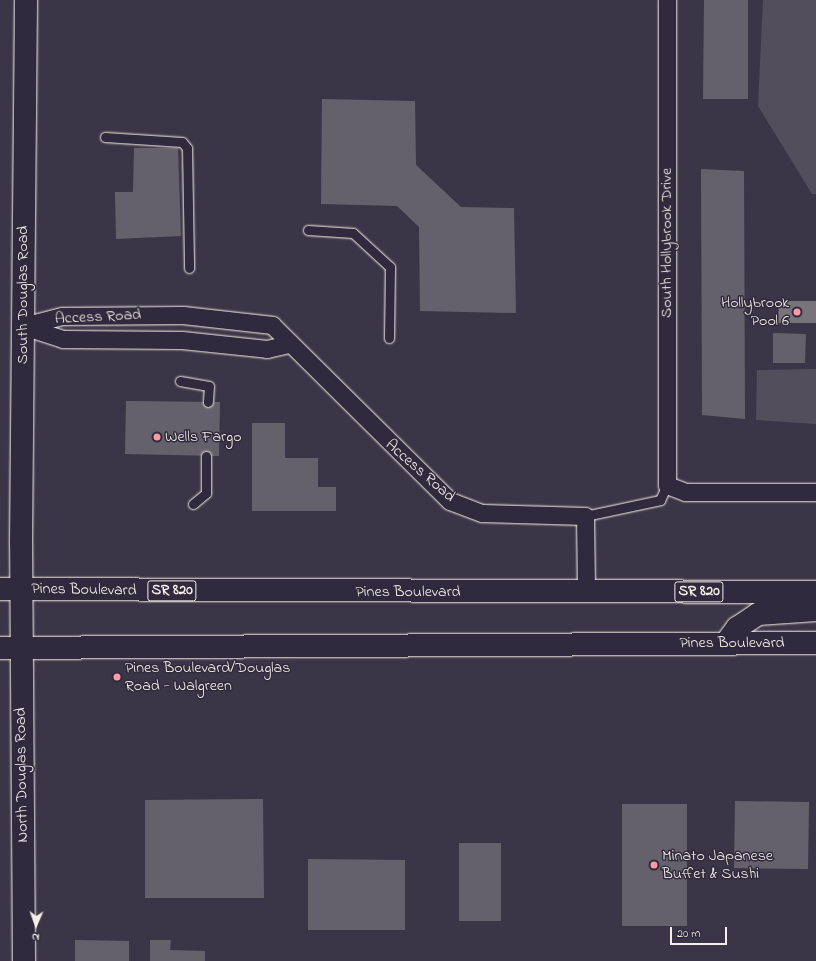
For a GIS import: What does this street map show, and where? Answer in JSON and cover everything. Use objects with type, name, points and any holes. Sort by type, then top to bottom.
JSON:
[{"type":"main road","name":"South Douglas Road","points":[[11,589],[23,326],[26,0]]},
{"type":"main road","name":"Pines Boulevard","points":[[11,589],[816,592]]},
{"type":"main road","name":"North Douglas Road","points":[[11,589],[11,648],[24,961]]},
{"type":"main road","points":[[726,643],[737,628],[758,614],[816,610]]},
{"type":"main road","name":"Pines Boulevard","points":[[11,648],[816,642]]},
{"type":"street","name":"South Hollybrook Drive","points":[[667,0],[667,485]]},
{"type":"street","name":"Access Road","points":[[23,326],[62,316],[183,315],[272,325],[289,344],[450,501],[482,513],[585,516]]},
{"type":"street","points":[[182,340],[183,315]]},
{"type":"street","name":"Access Road","points":[[23,326],[63,339],[182,340],[267,349],[289,344]]},
{"type":"street","points":[[667,485],[685,492],[816,492]]},
{"type":"street","points":[[585,516],[586,592]]},
{"type":"lane","points":[[105,137],[182,142],[187,148],[189,268]]},
{"type":"lane","points":[[308,230],[353,233],[390,267],[389,338]]},
{"type":"lane","points":[[180,380],[209,386],[208,402]]},
{"type":"lane","points":[[193,504],[206,493],[206,456]]},
{"type":"lane","points":[[585,516],[660,500],[667,485]]},
{"type":"shaded area","points":[[763,0],[816,0],[816,194],[812,194],[758,106]]},
{"type":"shaded area","name":"Hollybrook Pool 6","points":[[779,301],[816,301],[816,323],[778,323]]},
{"type":"shaded area","points":[[816,369],[816,424],[756,420],[757,370]]},
{"type":"building","points":[[704,0],[748,0],[748,99],[703,99]]},
{"type":"building","points":[[322,99],[415,101],[416,165],[461,207],[514,208],[516,313],[420,311],[419,227],[397,206],[321,204]]},
{"type":"building","points":[[134,148],[178,148],[181,236],[116,239],[115,192],[133,192]]},
{"type":"building","points":[[701,169],[744,171],[745,419],[702,415]]},
{"type":"building","points":[[773,333],[806,334],[805,363],[773,363]]},
{"type":"building","points":[[126,401],[220,402],[219,456],[125,454]]},
{"type":"building","points":[[252,423],[285,423],[285,458],[318,458],[318,487],[336,487],[336,511],[252,511]]},
{"type":"building","points":[[263,799],[264,898],[145,898],[145,800]]},
{"type":"building","points":[[735,801],[809,802],[808,869],[734,868]]},
{"type":"building","name":"Minato Japanese Buffet & Sushi","points":[[622,804],[687,804],[687,926],[622,926]]},
{"type":"building","points":[[459,843],[501,843],[501,921],[459,921]]},
{"type":"building","points":[[308,859],[405,860],[405,930],[308,930]]},
{"type":"building","points":[[75,940],[129,941],[129,961],[75,961]]},
{"type":"building","points":[[150,940],[171,940],[170,950],[205,951],[205,961],[150,961]]},
{"type":"place","name":"Hollybrook Pool 6","points":[[797,312]]},
{"type":"place","name":"Wells Fargo","points":[[157,437]]},
{"type":"place","name":"Pines Boulevard/Douglas Road - Walgreen","points":[[117,677]]},
{"type":"place","name":"Minato Japanese Buffet & Sushi","points":[[654,865]]}]
